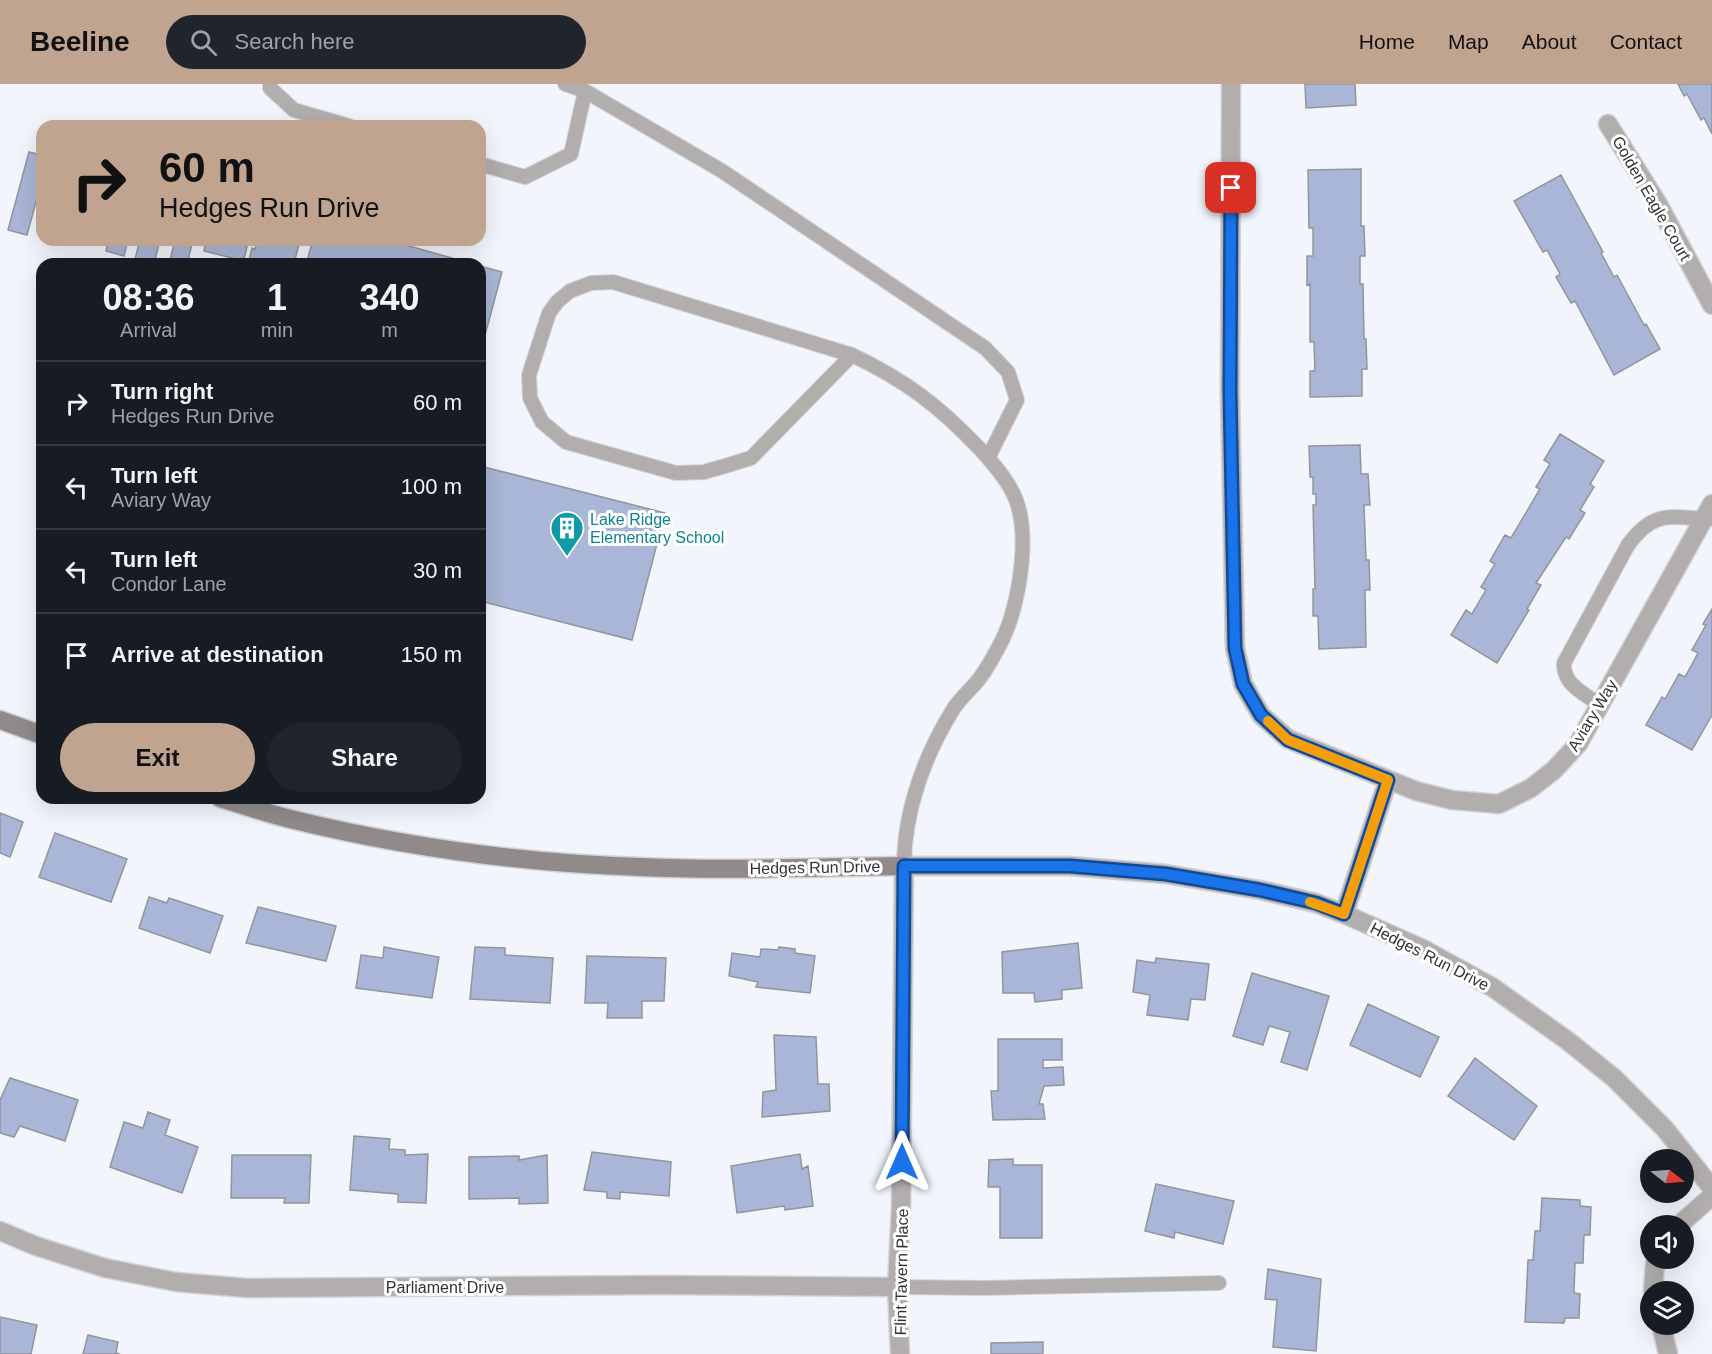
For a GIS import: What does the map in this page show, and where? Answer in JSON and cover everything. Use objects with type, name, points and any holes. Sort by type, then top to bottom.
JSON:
[{"type":"street","name":"Aviary Way","points":[[1231,84],[1230,404],[1235,648],[1243,684],[1261,715],[1288,740],[1416,791],[1452,800],[1498,804],[1531,788],[1554,770],[1578,744],[1709,514]]},
{"type":"street","name":"Golden Eagle Court","points":[[1608,124],[1658,204],[1712,305]]},
{"type":"street","points":[[0,720],[36,733]]},
{"type":"street","points":[[1344,914],[1388,780]]},
{"type":"street","name":"Hedges Run Drive","points":[[239,804],[288,819],[404,843],[521,859],[710,869],[1070,866],[1166,874],[1260,890],[1316,903],[1421,948],[1492,987],[1568,1041],[1614,1078],[1665,1129],[1712,1188]]},
{"type":"street","name":"Flint Tavern Place","points":[[900,1354],[897,1287],[901,1207],[904,866]]},
{"type":"street","points":[[1690,1215],[1712,1196]]},
{"type":"street","name":"Parliament Drive","points":[[0,1231],[36,1246],[105,1268],[176,1282],[248,1288],[663,1285],[897,1287]]},
{"type":"street","points":[[1664,1335],[1668,1354]]},
{"type":"lane","points":[[270,84],[270,88],[294,110],[328,120]]},
{"type":"lane","points":[[565,84],[585,92],[722,171],[985,348],[1008,372],[1017,400],[988,458]]},
{"type":"lane","points":[[486,166],[525,177],[571,154],[585,92]]},
{"type":"lane","points":[[852,355],[751,458],[704,472],[676,473],[566,442],[542,422],[530,398],[529,375],[549,313],[557,302],[570,291],[591,283],[613,282],[852,355],[913,388],[952,420],[988,458],[1016,500],[1022,532],[1021,572],[1013,611],[998,648],[977,682],[956,706],[936,740],[917,786],[904,843],[904,866]]},
{"type":"lane","points":[[1600,705],[1568,682],[1563,673],[1564,663],[1628,545],[1636,534],[1653,521],[1673,515],[1709,514]]},
{"type":"lane","points":[[897,1287],[984,1288],[1219,1283]]},
{"type":"building","points":[[1305,84],[1355,84],[1356,105],[1306,108]]},
{"type":"building","points":[[1678,84],[1712,84],[1712,134],[1704,118],[1701,120],[1687,94],[1684,96]]},
{"type":"building","points":[[29,152],[36,154],[36,202],[27,235],[8,230]]},
{"type":"building","points":[[1361,169],[1361,226],[1364,226],[1365,256],[1360,256],[1360,284],[1363,284],[1367,369],[1362,369],[1362,396],[1310,397],[1310,371],[1315,371],[1314,342],[1310,342],[1310,284],[1307,285],[1307,256],[1313,256],[1313,228],[1309,228],[1308,170]]},
{"type":"building","points":[[1561,175],[1614,277],[1617,275],[1660,349],[1614,375],[1575,301],[1571,303],[1556,277],[1560,274],[1547,250],[1543,252],[1514,201]]},
{"type":"building","points":[[107,246],[126,246],[124,256],[106,251]]},
{"type":"building","points":[[138,246],[158,246],[156,258],[135,258]]},
{"type":"building","points":[[174,246],[192,246],[188,258],[170,258]]},
{"type":"building","points":[[205,246],[247,247],[244,258],[232,258],[204,251]]},
{"type":"building","points":[[256,246],[298,246],[296,258],[250,258],[252,248],[255,249]]},
{"type":"building","points":[[311,246],[409,246],[452,258],[308,258]]},
{"type":"building","points":[[486,268],[502,272],[486,332]]},
{"type":"building","points":[[1560,434],[1604,461],[1590,484],[1594,487],[1580,510],[1585,513],[1569,539],[1566,537],[1536,583],[1541,585],[1527,609],[1529,610],[1497,663],[1451,635],[1466,610],[1472,614],[1486,590],[1481,587],[1495,564],[1490,561],[1505,535],[1511,538],[1540,489],[1536,487],[1550,464],[1544,460]]},
{"type":"building","points":[[1360,445],[1361,474],[1368,474],[1370,505],[1364,505],[1366,560],[1369,560],[1370,590],[1365,590],[1366,647],[1319,649],[1318,616],[1313,616],[1313,589],[1315,589],[1313,505],[1316,505],[1316,494],[1313,494],[1313,477],[1310,477],[1309,446]]},
{"type":"building","name":"Lake Ridge Elementary School","points":[[486,468],[665,513],[632,640],[486,603]]},
{"type":"building","points":[[1712,609],[1712,715],[1692,750],[1646,725],[1662,697],[1665,699],[1679,674],[1685,677],[1698,653],[1692,650]]},
{"type":"building","points":[[0,813],[23,822],[10,857],[0,853]]},
{"type":"building","points":[[55,833],[127,859],[111,902],[39,877]]},
{"type":"building","points":[[149,897],[167,903],[169,898],[223,916],[210,953],[139,928]]},
{"type":"building","points":[[258,907],[336,926],[326,961],[246,943]]},
{"type":"building","points":[[1078,943],[1082,988],[1062,990],[1062,999],[1035,1002],[1034,993],[1003,993],[1002,952]]},
{"type":"building","points":[[384,947],[439,957],[432,998],[356,988],[361,955],[383,958]]},
{"type":"building","points":[[475,947],[505,948],[505,955],[553,958],[550,1003],[470,999]]},
{"type":"building","points":[[779,947],[795,949],[795,953],[815,956],[810,993],[756,987],[758,982],[729,976],[732,953],[760,957],[761,949],[778,950]]},
{"type":"building","points":[[587,956],[666,958],[664,1001],[642,1001],[642,1018],[607,1018],[608,1003],[585,1003]]},
{"type":"building","points":[[1156,958],[1209,964],[1205,1000],[1191,999],[1188,1020],[1147,1015],[1150,995],[1133,992],[1137,960],[1155,963]]},
{"type":"building","points":[[1252,973],[1329,996],[1307,1070],[1281,1062],[1290,1032],[1269,1026],[1263,1045],[1233,1036]]},
{"type":"building","points":[[1368,1004],[1439,1037],[1420,1077],[1350,1045]]},
{"type":"building","points":[[774,1035],[816,1037],[818,1084],[829,1084],[830,1111],[762,1117],[763,1092],[776,1090]]},
{"type":"building","points":[[998,1039],[1062,1039],[1062,1060],[1043,1060],[1043,1068],[1063,1067],[1064,1085],[1044,1086],[1039,1104],[1043,1104],[1045,1119],[993,1120],[991,1091],[998,1091]]},
{"type":"building","points":[[1475,1058],[1537,1106],[1514,1140],[1448,1096]]},
{"type":"building","points":[[10,1078],[78,1100],[65,1141],[20,1126],[14,1137],[0,1133],[0,1100]]},
{"type":"building","points":[[148,1112],[170,1120],[165,1135],[198,1147],[182,1193],[110,1167],[124,1122],[143,1128]]},
{"type":"building","points":[[354,1136],[390,1139],[389,1149],[405,1150],[405,1155],[428,1154],[426,1203],[398,1202],[398,1194],[350,1190]]},
{"type":"building","points":[[592,1152],[671,1162],[669,1196],[620,1192],[620,1199],[607,1198],[607,1192],[584,1190]]},
{"type":"building","points":[[800,1154],[802,1169],[808,1166],[813,1206],[785,1210],[784,1206],[737,1213],[731,1166]]},
{"type":"building","points":[[232,1155],[311,1155],[309,1203],[284,1203],[285,1198],[231,1198]]},
{"type":"building","points":[[547,1155],[548,1203],[519,1204],[519,1198],[469,1199],[469,1157],[519,1156],[519,1160]]},
{"type":"building","points":[[1013,1159],[1013,1165],[1042,1165],[1042,1238],[1000,1238],[1000,1187],[988,1187],[989,1160]]},
{"type":"building","points":[[1156,1184],[1234,1201],[1223,1244],[1175,1232],[1174,1238],[1145,1231]]},
{"type":"building","points":[[1542,1198],[1580,1200],[1580,1206],[1591,1207],[1590,1235],[1584,1235],[1583,1263],[1575,1263],[1574,1293],[1580,1294],[1579,1318],[1565,1318],[1564,1323],[1525,1322],[1528,1260],[1533,1260],[1535,1231],[1540,1231]]},
{"type":"building","points":[[1268,1269],[1321,1279],[1316,1351],[1273,1347],[1277,1300],[1265,1299]]},
{"type":"building","points":[[0,1317],[37,1325],[31,1354],[0,1354]]},
{"type":"building","points":[[88,1335],[118,1342],[116,1353],[120,1354],[83,1354]]},
{"type":"building","points":[[1043,1342],[1043,1354],[991,1354],[991,1343]]},
{"type":"slow traffic","points":[[1268,721],[1288,740],[1388,780],[1344,914],[1310,902]]},
{"type":"place","name":"Lake Ridge Elementary School","points":[[567,557]]},
{"type":"route","points":[[902,1162],[904,866],[1070,866],[1166,874],[1260,890],[1316,903],[1344,914],[1388,780],[1288,740],[1261,715],[1243,684],[1235,648],[1230,392],[1231,188]]}]
